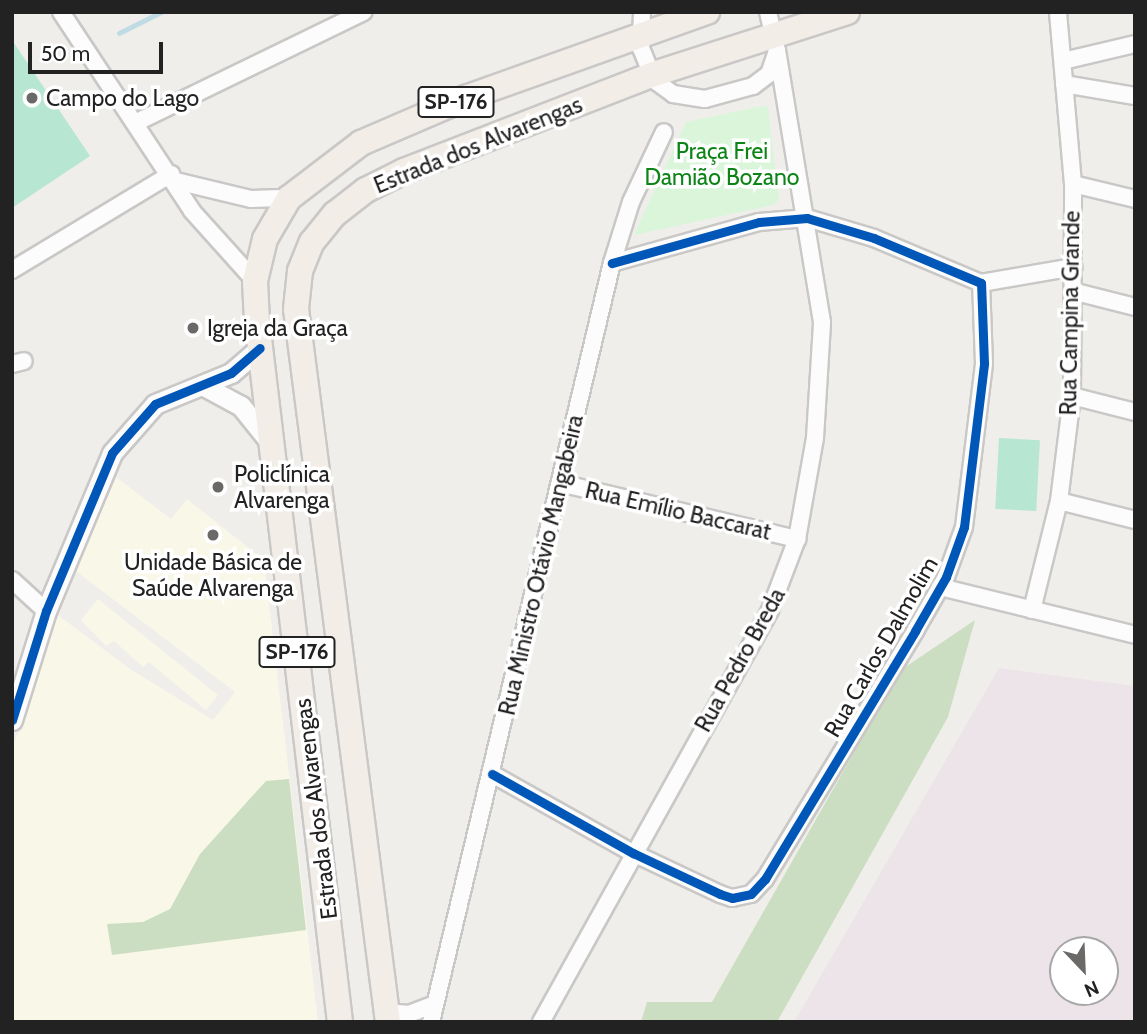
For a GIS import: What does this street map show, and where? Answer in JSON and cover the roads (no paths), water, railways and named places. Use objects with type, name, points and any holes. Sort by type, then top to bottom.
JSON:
[{"type":"main road","name":"Estrada dos Alvarengas","points":[[340,1022],[260,348],[255,281],[265,239],[289,198],[344,153],[379,134],[641,23],[707,12]]},
{"type":"main road","name":"Estrada dos Alvarengas","points":[[387,1017],[296,309],[300,271],[312,242],[335,214],[366,190],[404,171],[651,75],[773,33],[847,12]]},
{"type":"street","points":[[61,12],[213,238],[255,281]]},
{"type":"street","points":[[135,123],[364,12]]},
{"type":"street","name":"Rua Campina Grande","points":[[1032,610],[1059,501],[1072,396],[1076,292],[1073,267],[1073,184],[1058,12]]},
{"type":"street","points":[[641,23],[651,75],[667,91],[692,99],[753,86],[774,89],[785,98]]},
{"type":"street","points":[[753,86],[769,74],[773,33]]},
{"type":"street","name":"Rua Pedro Breda","points":[[541,1022],[770,610],[797,539],[815,438],[822,322],[807,218],[773,33]]},
{"type":"street","points":[[1063,61],[1135,44]]},
{"type":"street","points":[[1064,84],[1135,96]]},
{"type":"street","name":"Rua Ministro Otávio Mangabeira","points":[[431,1022],[612,263],[631,202],[664,132]]},
{"type":"street","points":[[12,271],[173,178],[251,199],[289,198]]},
{"type":"street","points":[[1073,184],[1135,199]]},
{"type":"street","points":[[612,263],[759,222],[807,218],[874,238],[981,283],[1073,267]]},
{"type":"street","name":"Rua Carlos Dalmolim","points":[[492,774],[633,853],[732,898],[759,889],[940,587],[964,527],[972,486],[984,363],[981,283]]},
{"type":"street","points":[[1076,292],[1135,307]]},
{"type":"street","points":[[12,720],[46,611],[112,453],[155,404],[231,373],[260,348]]},
{"type":"street","points":[[202,385],[241,406],[269,441]]},
{"type":"street","points":[[1072,396],[1135,412]]},
{"type":"street","name":"Rua Emílio Baccarat","points":[[560,483],[797,539]]},
{"type":"street","points":[[1059,501],[1135,520]]},
{"type":"street","points":[[12,580],[46,611]]},
{"type":"street","points":[[940,587],[1135,635]]},
{"type":"street","points":[[387,1017],[409,1014],[435,1004]]},
{"type":"waterway","points":[[119,33],[161,12]]},
{"type":"place","name":"Campo do Lago","points":[[32,98]]},
{"type":"place","name":"Igreja da Graça","points":[[193,328]]},
{"type":"place","name":"Policlínica Alvarenga","points":[[218,487]]},
{"type":"place","name":"Unidade Básica de Saúde Alvarenga","points":[[213,535]]},
{"type":"park label","name":"Praça Frei Damião Bozano","points":[[722,164]]}]
